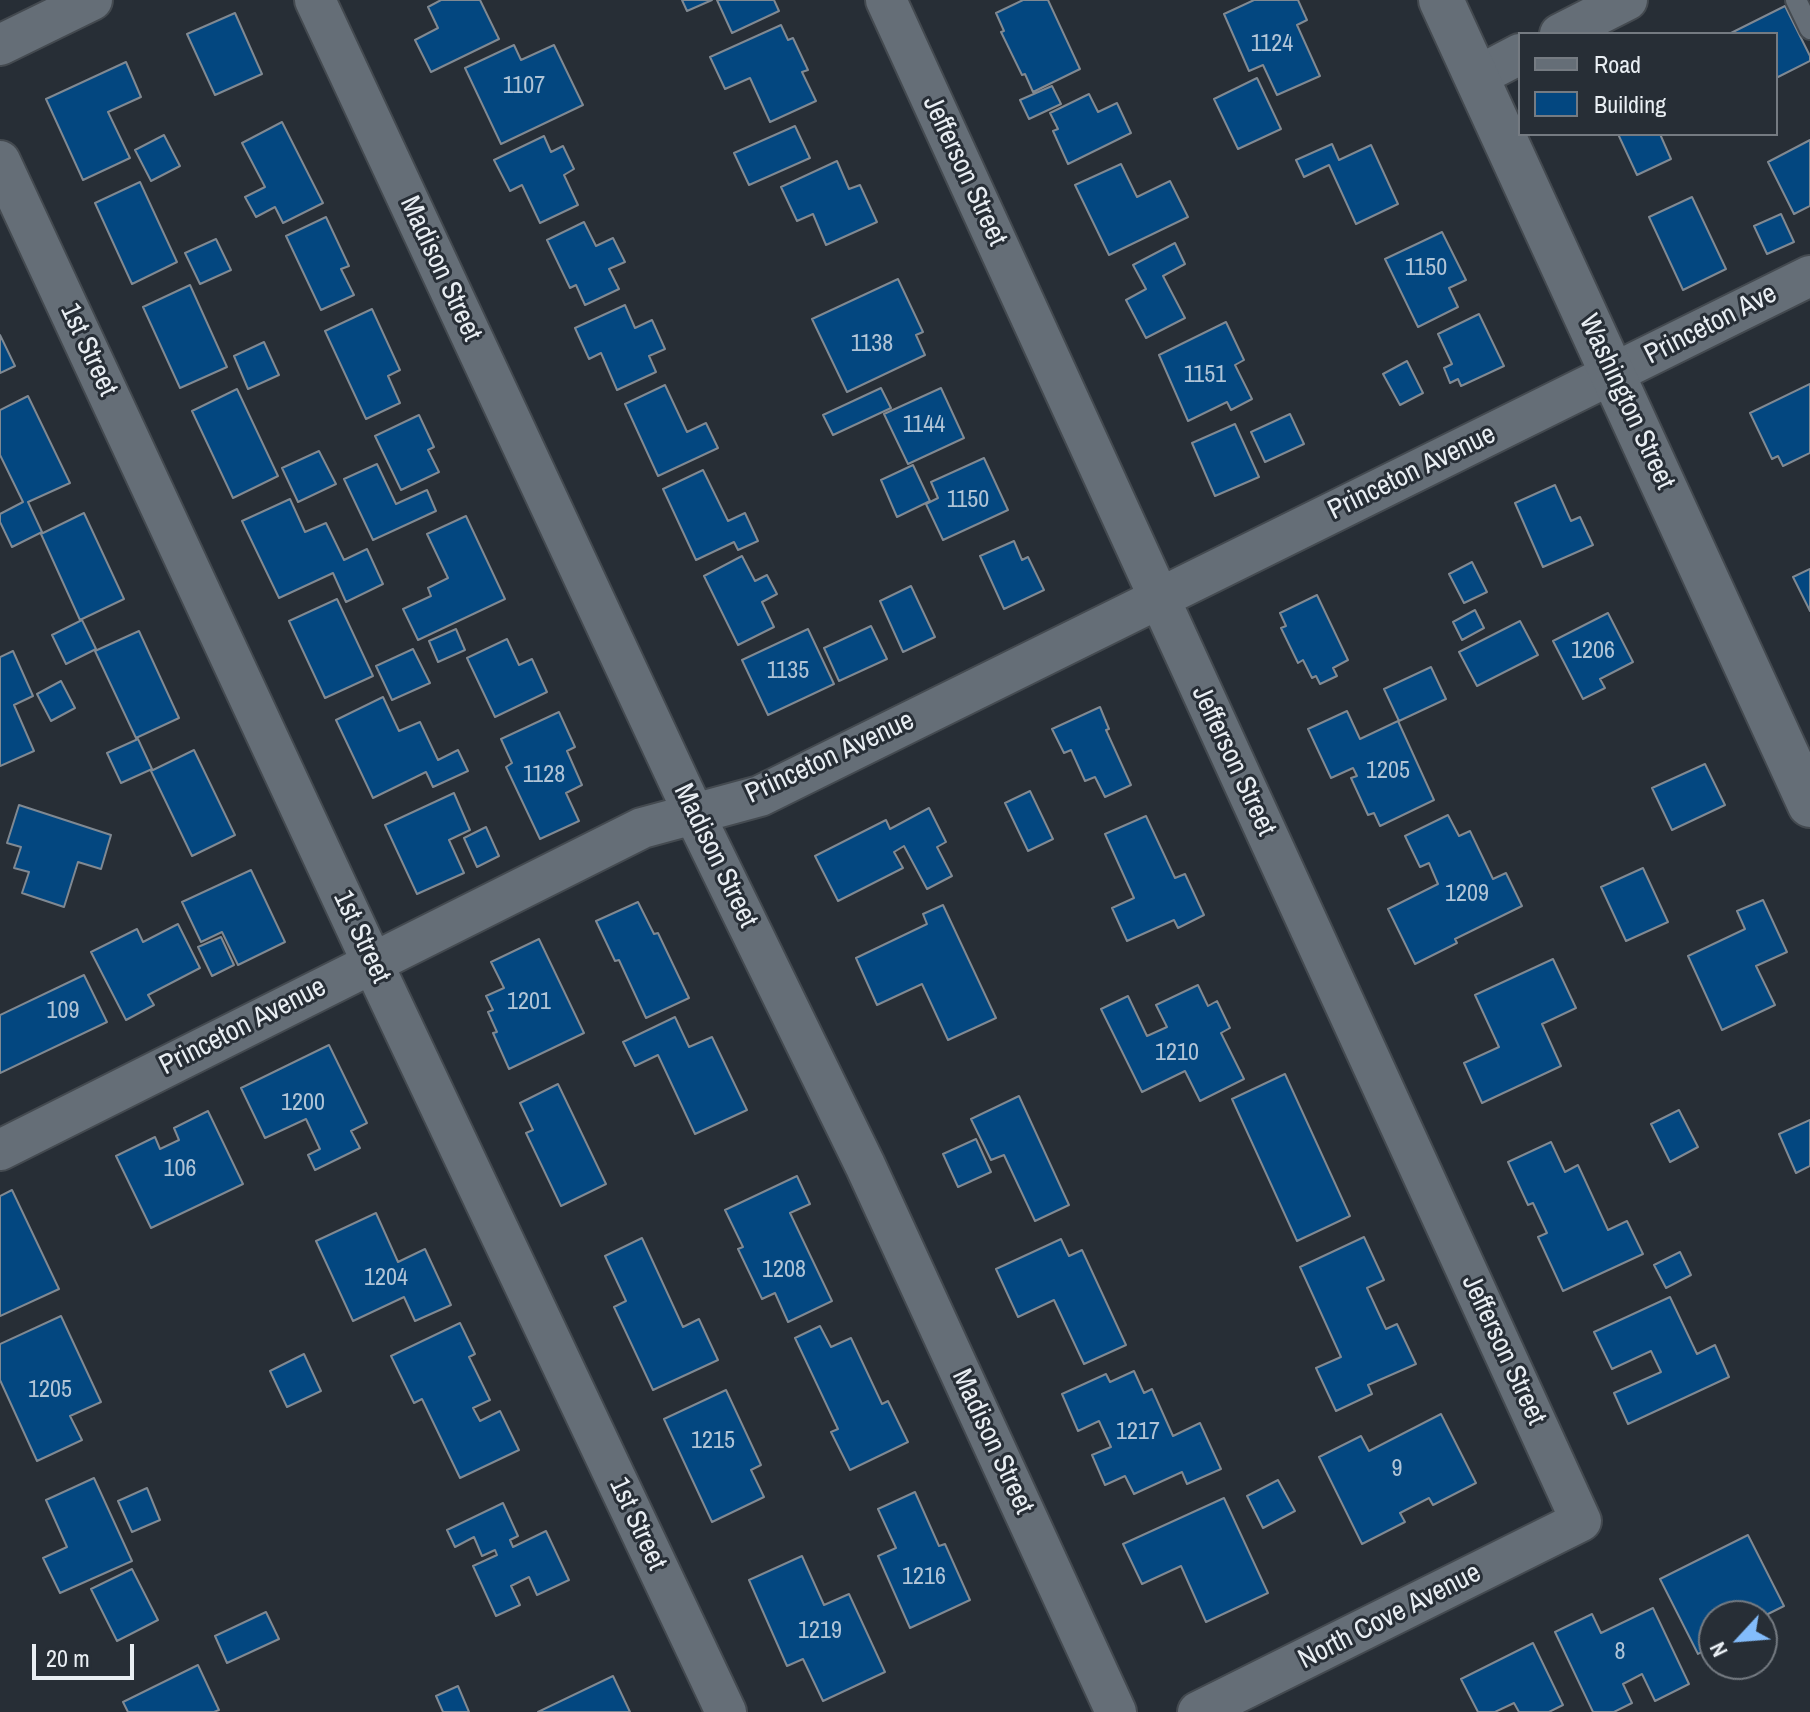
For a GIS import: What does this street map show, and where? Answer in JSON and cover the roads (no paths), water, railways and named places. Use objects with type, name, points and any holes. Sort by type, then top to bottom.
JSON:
[{"type":"street","points":[[0,45],[92,0]]},
{"type":"street","name":"Madison Street","points":[[315,0],[694,814],[865,1165],[1116,1712]]},
{"type":"street","name":"Jefferson Street","points":[[886,0],[1581,1521]]},
{"type":"street","name":"Washington Street","points":[[1441,0],[1810,805]]},
{"type":"street","points":[[1564,32],[1627,0]]},
{"type":"street","points":[[1476,77],[1518,55]]},
{"type":"street","name":"1st Street","points":[[0,161],[372,962],[726,1712]]},
{"type":"street","name":"Princeton Ave","points":[[1613,375],[1810,276]]},
{"type":"street","name":"Princeton Avenue","points":[[0,1150],[642,828],[760,796],[1613,375]]},
{"type":"street","name":"North Cove Avenue","points":[[1198,1712],[1581,1521]]},
{"type":"lane","points":[[1796,0],[1810,29]]}]
